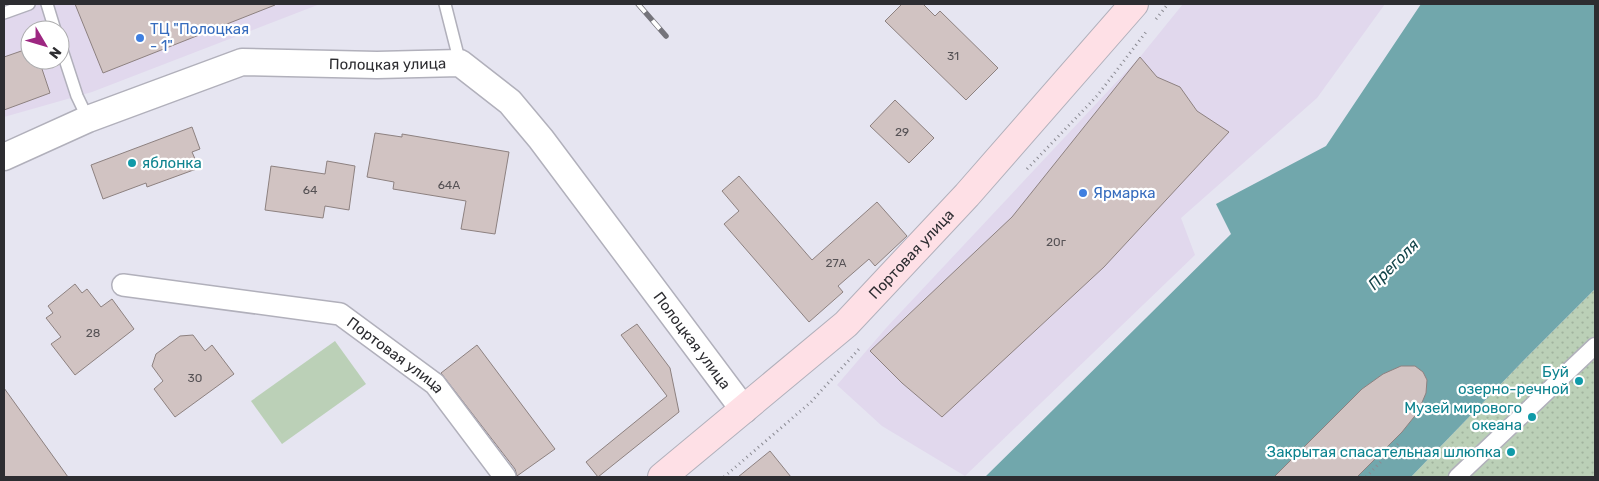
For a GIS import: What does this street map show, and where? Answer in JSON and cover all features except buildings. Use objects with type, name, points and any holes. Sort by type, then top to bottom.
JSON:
[{"type":"main road","name":"Портовая улица","points":[[662,477],[846,324],[967,196],[1134,4]]},
{"type":"street","name":"Полоцкая улица","points":[[4,157],[88,120],[242,62],[377,65],[460,63],[510,102],[535,132],[744,410]]},
{"type":"street","name":"Портовая улица","points":[[123,285],[340,314],[435,384],[505,477]]},
{"type":"street","points":[[1457,477],[1595,346]]},
{"type":"lane","points":[[4,13],[29,4]]},
{"type":"lane","points":[[47,4],[52,20]]},
{"type":"lane","points":[[445,4],[460,63]]},
{"type":"lane","points":[[68,70],[77,96],[88,120]]},
{"type":"path","points":[[1366,477],[1398,444]]},
{"type":"shaded area","points":[[4,4],[320,4],[92,92],[4,117]]},
{"type":"shaded area","points":[[1183,4],[1385,4],[1317,98],[1181,218],[1195,255],[965,476],[882,426],[837,385],[886,328],[1140,57]]},
{"type":"green space","name":"Музей мирового океана","points":[[1595,289],[1595,477],[1411,477],[1527,357]]},
{"type":"green space","points":[[335,341],[366,384],[282,444],[251,401]]},
{"type":"water","name":"Преголя","points":[[1421,4],[1595,4],[1595,289],[1411,477],[985,477],[1231,234],[1216,204],[1326,146]]},
{"type":"railway","points":[[638,4],[666,36]]},
{"type":"place","name":"ТЦ \"Полоцкая - 1\"","points":[[140,38]]},
{"type":"place","name":"яблонка","points":[[132,163]]},
{"type":"place","name":"Ярмарка","points":[[1083,193]]},
{"type":"place","name":"Буй озерно-речной","points":[[1579,381]]},
{"type":"place","name":"Музей мирового океана","points":[[1532,417]]},
{"type":"place","name":"Закрытая спасательная шлюпка","points":[[1511,452]]}]
